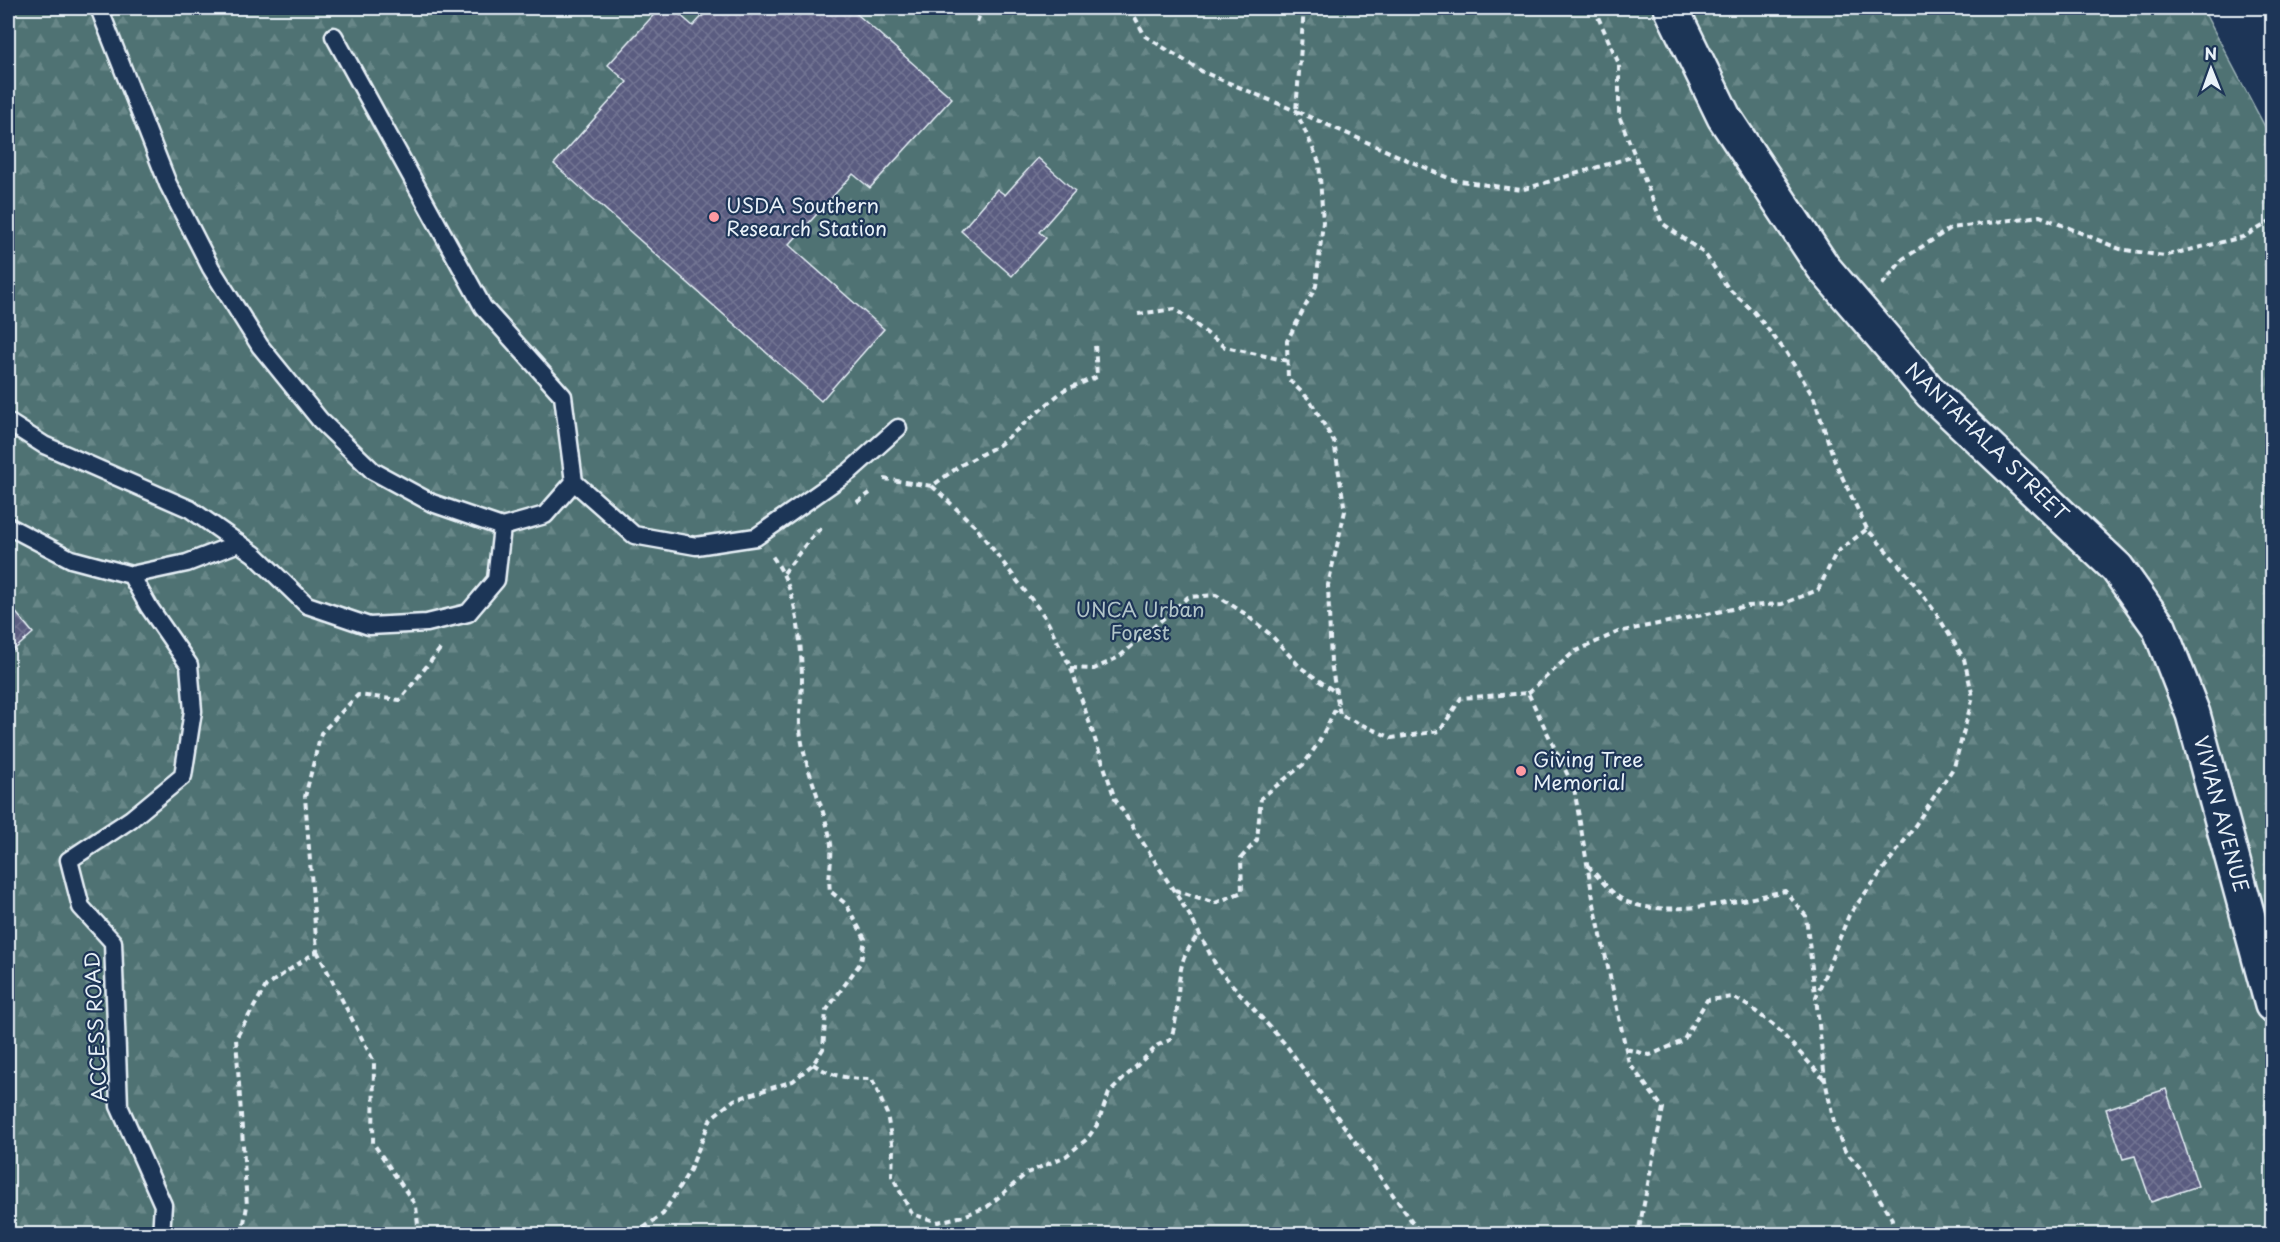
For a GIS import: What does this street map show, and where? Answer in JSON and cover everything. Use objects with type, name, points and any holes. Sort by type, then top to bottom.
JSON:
[{"type":"street","name":"NANTAHALA STREET","points":[[1671,8],[1724,117],[1823,267],[1931,393],[2117,568],[2159,627]]},
{"type":"street","name":"VIVIAN AVENUE","points":[[2159,627],[2193,714],[2272,1005]]},
{"type":"lane","points":[[99,8],[168,184],[211,267],[260,346],[320,420],[373,471],[432,503],[502,527],[545,515],[574,482]]},
{"type":"lane","points":[[334,36],[483,306],[563,396],[574,482],[634,535],[696,546],[756,537],[850,471],[898,428]]},
{"type":"lane","points":[[8,422],[44,445],[190,509],[254,554],[307,605],[369,626],[427,623],[468,613],[496,580],[502,527]]},
{"type":"lane","points":[[8,526],[71,560],[131,574],[187,563],[239,543]]},
{"type":"lane","name":"ACCESS ROAD","points":[[131,574],[149,607],[189,665],[193,711],[183,776],[131,819],[69,860],[81,908],[112,942],[119,1106],[163,1205],[161,1234]]},
{"type":"path","points":[[977,22],[982,8]]},
{"type":"path","points":[[1130,8],[1144,36],[1203,72],[1453,180],[1521,189],[1635,156]]},
{"type":"path","points":[[1304,8],[1296,111],[1318,162],[1323,222],[1316,286],[1287,341],[1288,379],[1310,400],[1334,442],[1345,511],[1328,585],[1331,663],[1340,715],[1392,738],[1440,731],[1461,698],[1528,693],[1574,652],[1618,632],[1747,606],[1782,604],[1818,590],[1836,553],[1867,529]]},
{"type":"path","points":[[1594,8],[1619,64],[1619,117],[1662,223],[1705,254],[1728,288],[1754,312],[1786,352],[1814,398],[1835,462],[1867,529],[1906,573],[1936,613],[1964,659],[1973,697],[1954,768],[1908,836],[1848,915],[1816,997]]},
{"type":"path","points":[[1861,311],[1903,259],[1951,228],[2040,216],[2120,249],[2164,256],[2243,237],[2272,221]]},
{"type":"path","points":[[1138,314],[1175,309],[1225,347],[1288,361]]},
{"type":"path","points":[[932,486],[961,465],[999,445],[1064,390],[1097,377],[1095,343]]},
{"type":"path","points":[[879,485],[886,477],[932,486],[975,526],[1045,617],[1071,668],[1115,799],[1174,890],[1218,969],[1286,1045],[1342,1128],[1421,1234]]},
{"type":"path","points":[[847,507],[871,492]]},
{"type":"path","points":[[784,573],[809,540],[832,518]]},
{"type":"path","points":[[635,1234],[663,1214],[690,1170],[711,1118],[734,1100],[793,1081],[813,1064],[823,1048],[826,1011],[861,962],[865,939],[846,904],[830,891],[828,877],[833,859],[829,833],[801,736],[802,677],[797,622],[784,573],[756,537]]},
{"type":"path","points":[[1071,668],[1094,669],[1119,657],[1188,597],[1216,595],[1244,613],[1270,635],[1300,667],[1336,692]]},
{"type":"path","points":[[419,1234],[416,1206],[374,1143],[374,1062],[317,951],[305,797],[321,733],[358,695],[400,700],[468,613]]},
{"type":"path","points":[[1528,693],[1574,788],[1587,865],[1629,1063],[1663,1108],[1638,1234]]},
{"type":"path","points":[[1174,890],[1215,903],[1242,892],[1241,858],[1257,840],[1261,798],[1304,764],[1319,742],[1338,704]]},
{"type":"path","points":[[1587,865],[1624,901],[1661,909],[1744,900],[1785,891],[1806,916],[1826,1080],[1835,1127],[1845,1150],[1863,1171],[1893,1219],[1890,1234]]},
{"type":"path","points":[[813,1064],[826,1073],[848,1079],[872,1079],[887,1114],[893,1149],[892,1176],[912,1214],[938,1221],[963,1216],[987,1207],[1027,1173],[1052,1164],[1084,1142],[1096,1125],[1109,1093],[1158,1045],[1170,1040],[1178,1017],[1183,961],[1199,932]]},
{"type":"path","points":[[242,1234],[247,1206],[236,1038],[266,986],[317,951]]},
{"type":"path","points":[[1626,1049],[1650,1055],[1683,1041],[1707,1000],[1733,997],[1776,1027],[1826,1080]]},
{"type":"green space","name":"UNCA Urban Forest","points":[[8,8],[2202,8],[2272,140],[2272,1234],[8,1234]]},
{"type":"building","name":"USDA Southern Research Station","points":[[660,8],[672,8],[693,26],[710,8],[850,8],[952,98],[870,188],[853,174],[789,245],[884,329],[821,401],[554,164],[627,82],[608,65]]},
{"type":"building","points":[[1038,158],[1075,191],[1039,232],[1046,238],[1012,276],[961,231],[997,189],[1005,195]]},
{"type":"building","points":[[8,603],[33,633],[8,655]]},
{"type":"building","points":[[2166,1089],[2198,1186],[2151,1202],[2135,1156],[2123,1159],[2106,1109]]},
{"type":"place","name":"USDA Southern Research Station","points":[[714,217]]},
{"type":"place","name":"Giving Tree Memorial","points":[[1521,771]]}]
